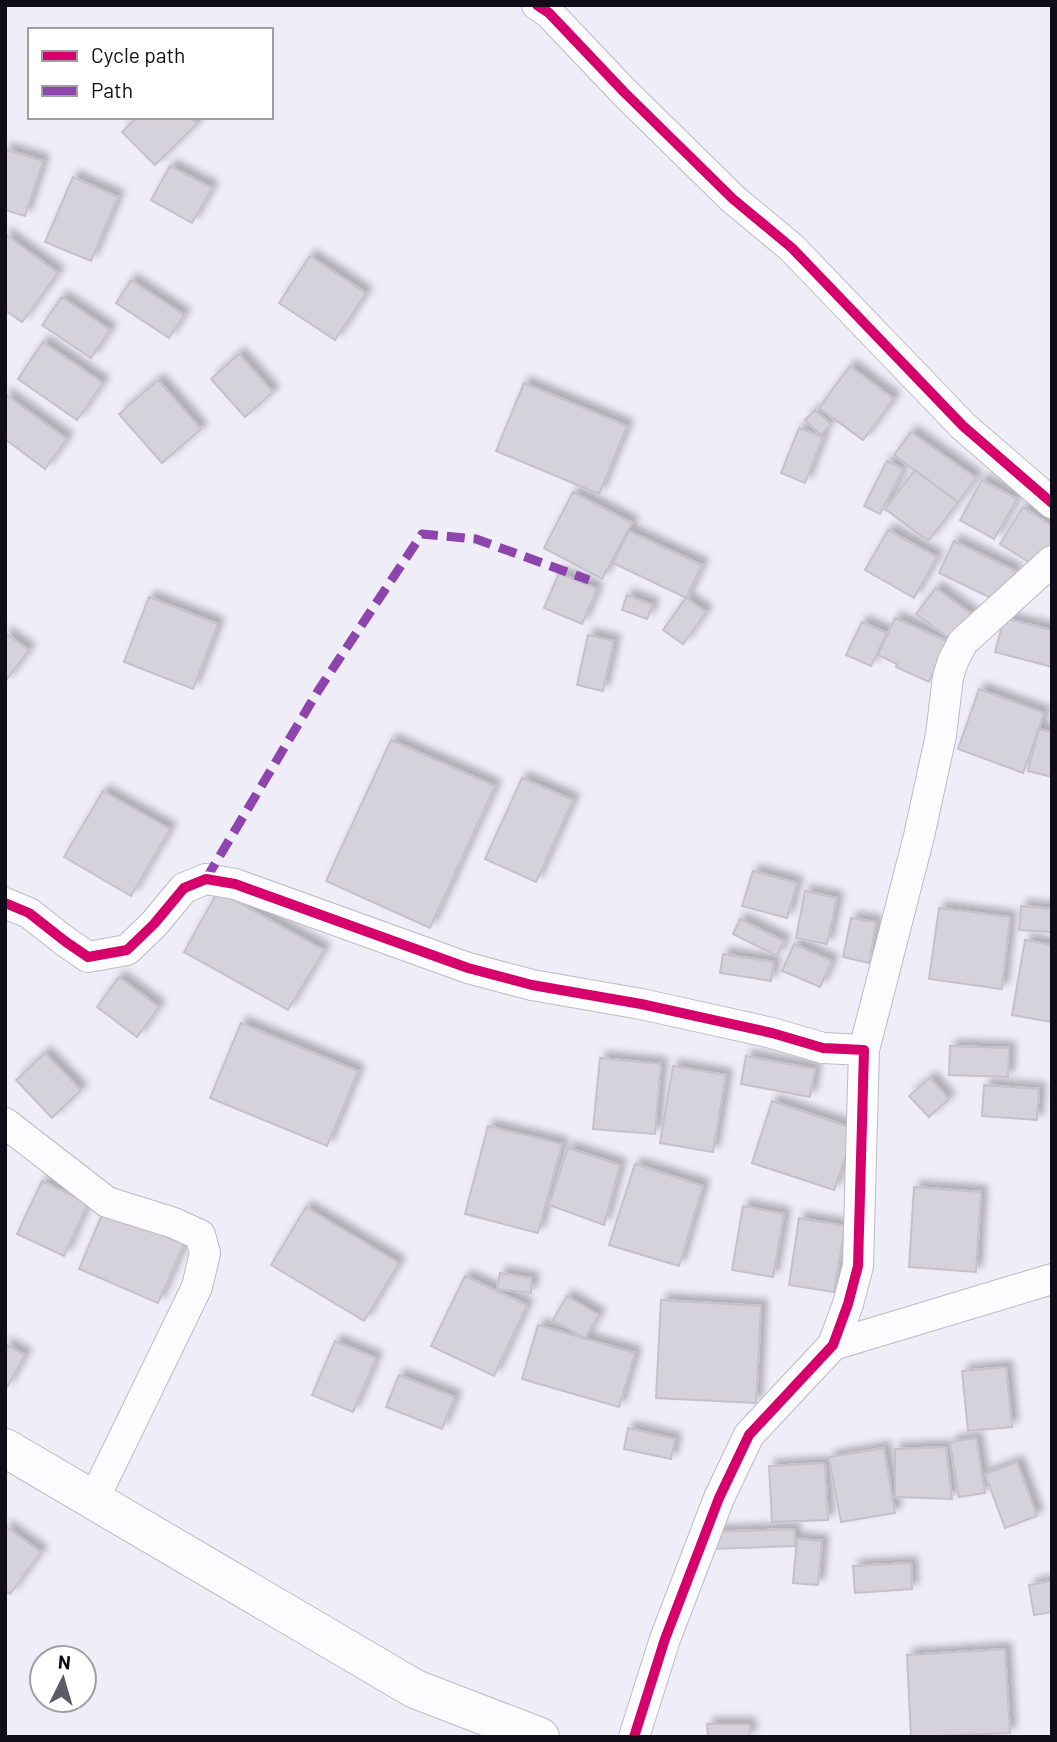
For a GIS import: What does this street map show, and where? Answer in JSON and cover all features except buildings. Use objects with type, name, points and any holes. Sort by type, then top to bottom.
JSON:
[{"type":"main road","points":[[5,1448],[415,1689],[540,1737]]},
{"type":"street","points":[[537,5],[549,13],[624,92],[733,199],[792,248],[963,426],[1052,503]]},
{"type":"street","points":[[634,1737],[670,1626],[719,1498],[749,1435],[833,1345],[848,1304],[858,1266],[863,1050],[919,836],[941,735],[948,677],[953,661],[963,642],[1052,561]]},
{"type":"street","points":[[5,903],[29,912],[88,957],[127,950],[154,925],[184,888],[206,879],[235,884],[468,968],[533,985],[642,1004],[772,1032],[823,1048],[863,1050]]},
{"type":"street","points":[[5,1122],[107,1202],[174,1223],[200,1235],[205,1253],[197,1287],[93,1501]]},
{"type":"street","points":[[833,1345],[1052,1279]]},
{"type":"marked path","points":[[206,879],[318,691],[422,534],[476,539],[589,580]]},
{"type":"cycle path","points":[[537,5],[549,13],[624,92],[733,199],[792,248],[963,426],[1052,503]]},
{"type":"cycle path","points":[[5,903],[29,913],[88,957],[127,950],[154,924],[184,888],[206,879],[235,884],[468,968],[532,985],[641,1004],[772,1033],[823,1048],[864,1050],[858,1266],[848,1304],[833,1345],[749,1435],[719,1498],[665,1639],[634,1737]]}]
